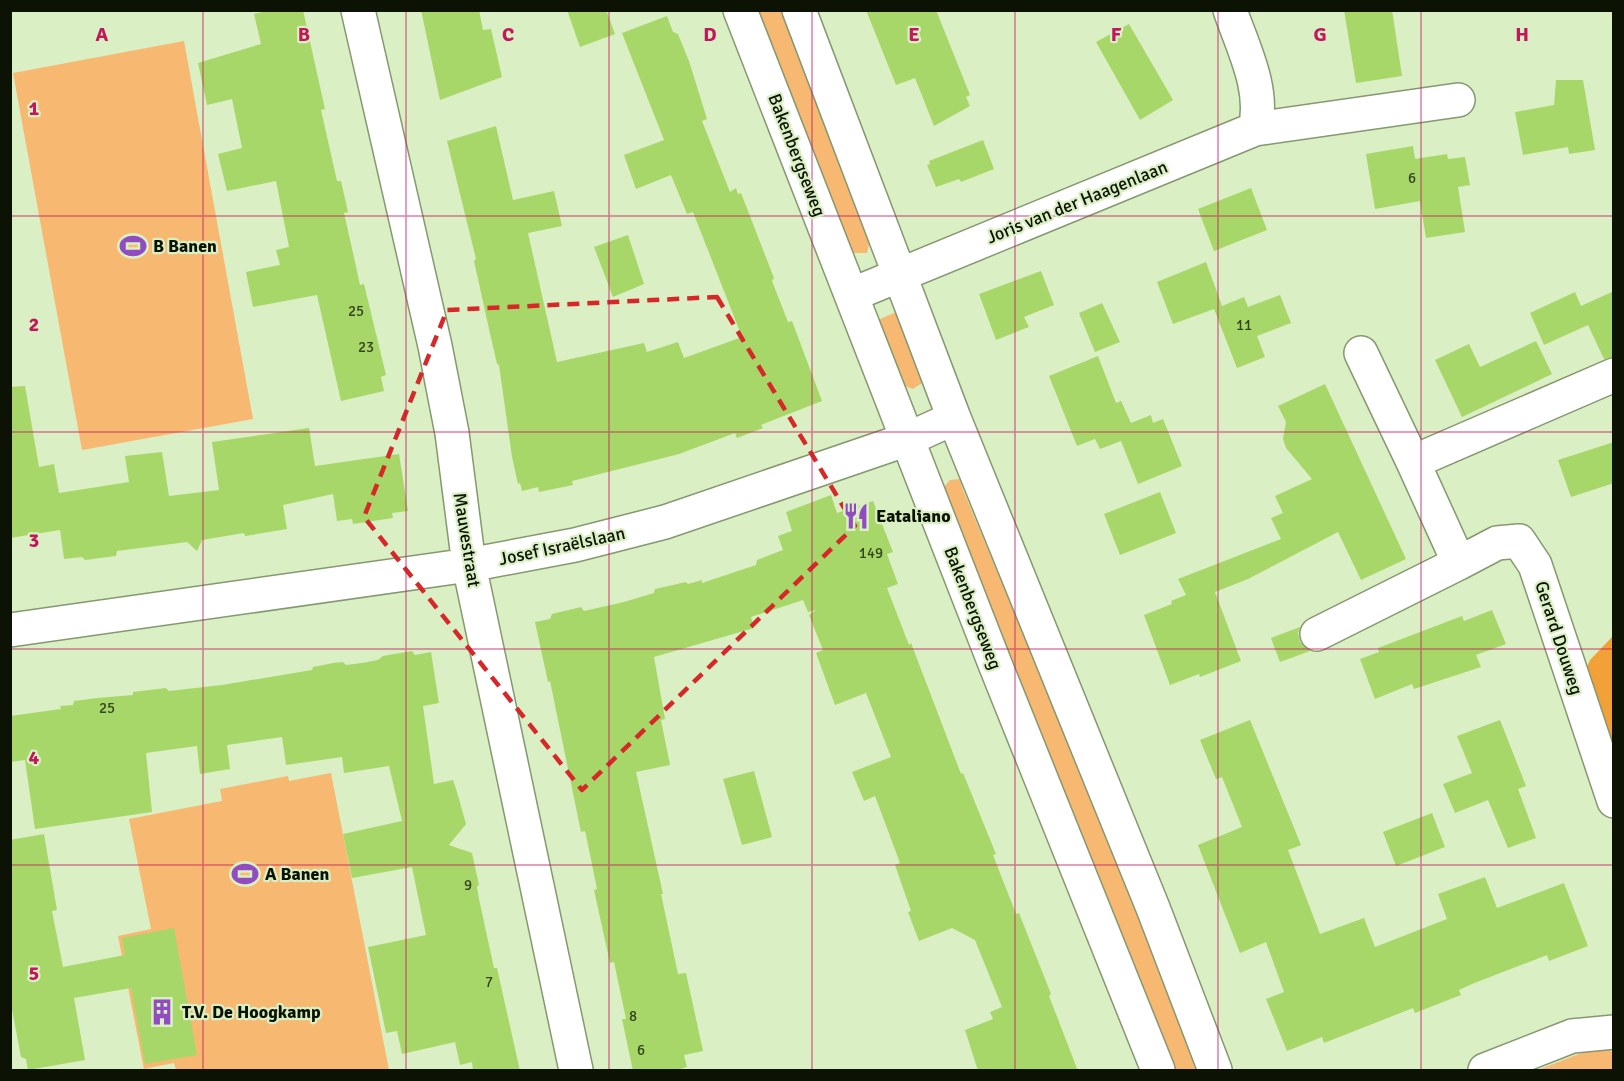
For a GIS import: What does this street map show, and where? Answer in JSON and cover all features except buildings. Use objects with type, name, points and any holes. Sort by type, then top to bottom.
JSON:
[{"type":"street","name":"Mauvestraat","points":[[358,10],[437,357],[452,433],[469,565],[576,1071]]},
{"type":"street","name":"Bakenbergseweg","points":[[740,10],[999,675],[1158,1071]]},
{"type":"street","points":[[799,10],[954,418],[1153,908],[1215,1071]]},
{"type":"street","points":[[1230,10],[1258,96],[1258,118],[1255,129]]},
{"type":"street","name":"Joris van der Haagenlaan","points":[[851,295],[1255,129],[1458,100]]},
{"type":"street","points":[[1361,353],[1458,563]]},
{"type":"street","points":[[1413,462],[1614,375]]},
{"type":"street","name":"Josef Israëlslaan","points":[[10,630],[469,565],[575,545],[665,522],[908,440],[954,418]]},
{"type":"street","name":"Gerard Douweg","points":[[1317,634],[1497,543],[1519,542],[1535,565],[1614,801]]},
{"type":"street","points":[[1485,1071],[1572,1036],[1614,1032]]},
{"type":"highlighted area","points":[[717,297],[855,526],[582,790],[364,517],[447,310]]},
{"type":"shaded area","points":[[750,11],[784,11],[872,230],[867,253],[854,253],[839,241]]},
{"type":"shaded area","name":"B Banen","points":[[184,41],[253,419],[82,450],[13,73]]},
{"type":"shaded area","points":[[901,310],[925,381],[913,389],[900,384],[878,320]]},
{"type":"shaded area","points":[[960,479],[1204,1070],[1169,1070],[943,488],[950,480]]},
{"type":"shaded area","points":[[1613,636],[1613,772],[1583,676],[1590,660]]},
{"type":"shaded area","name":"A Banen","points":[[331,773],[389,1070],[176,1070],[174,1063],[144,1069],[118,936],[151,929],[129,819],[222,801],[220,789],[288,776],[289,781]]},
{"type":"shaded area","points":[[1604,1044],[1613,1053],[1613,1070],[1538,1070]]},
{"type":"place","name":"B Banen","points":[[133,246]]},
{"type":"place","name":"Eataliano","points":[[856,516]]},
{"type":"place","name":"A Banen","points":[[245,874]]},
{"type":"place","name":"T.V. De Hoogkamp","points":[[162,1012]]}]
